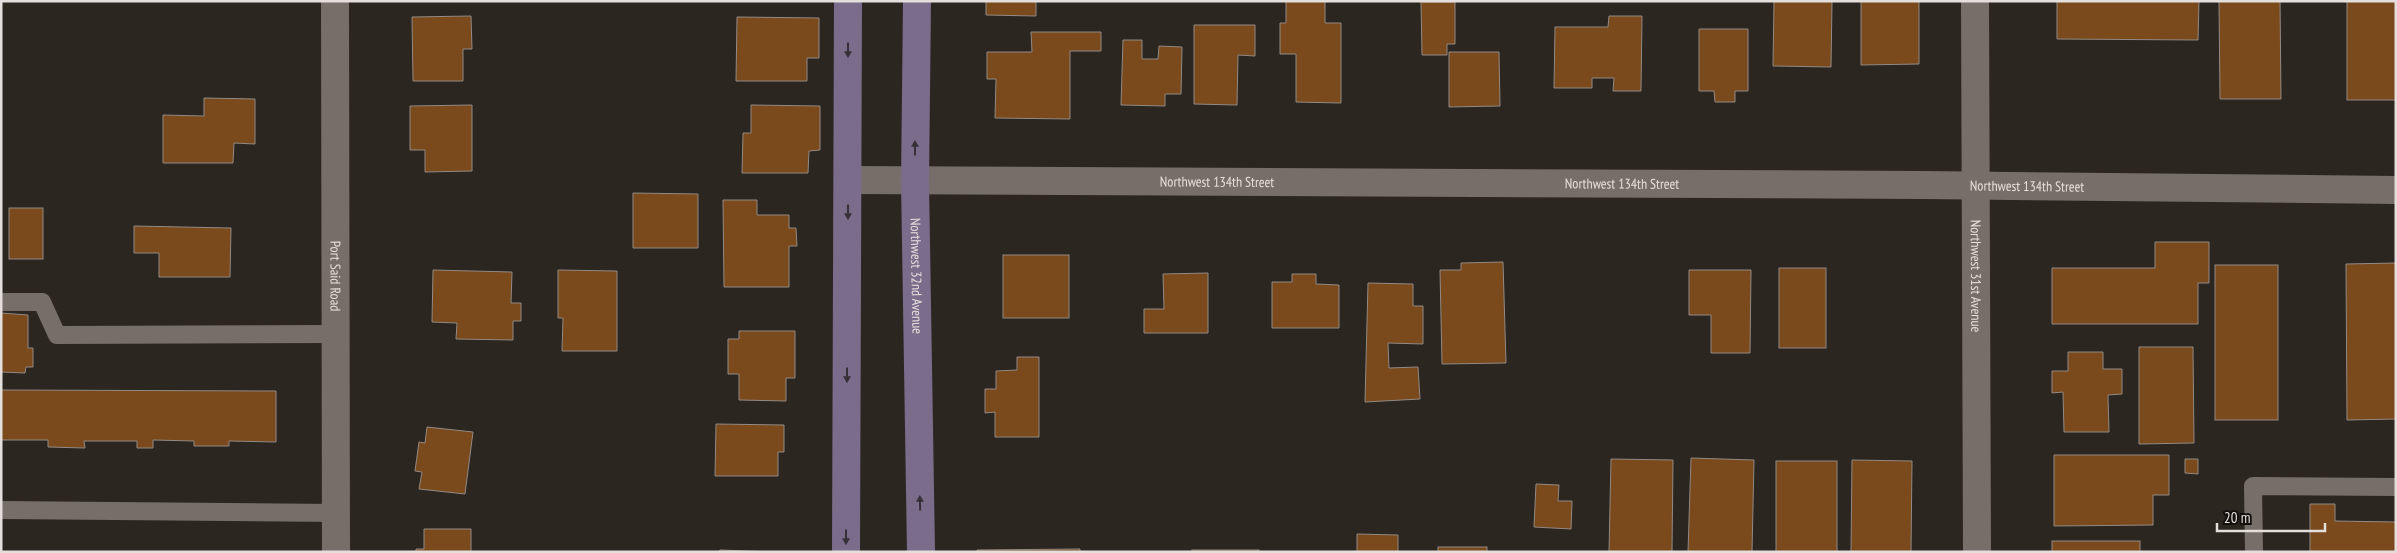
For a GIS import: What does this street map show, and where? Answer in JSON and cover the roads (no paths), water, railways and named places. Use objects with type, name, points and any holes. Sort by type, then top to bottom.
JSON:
[{"type":"main road","points":[[846,552],[848,1]]},
{"type":"main road","name":"Northwest 32nd Avenue","points":[[917,1],[915,181],[921,552]]},
{"type":"street","name":"Port Said Road","points":[[335,1],[336,552]]},
{"type":"street","name":"Northwest 31st Avenue","points":[[1975,1],[1977,552]]},
{"type":"street","name":"Northwest 134th Street","points":[[848,180],[2396,190]]},
{"type":"lane","points":[[1,302],[42,302],[56,335],[336,334]]},
{"type":"lane","points":[[2254,552],[2253,486],[2396,487]]},
{"type":"lane","points":[[1,510],[336,512]]}]
